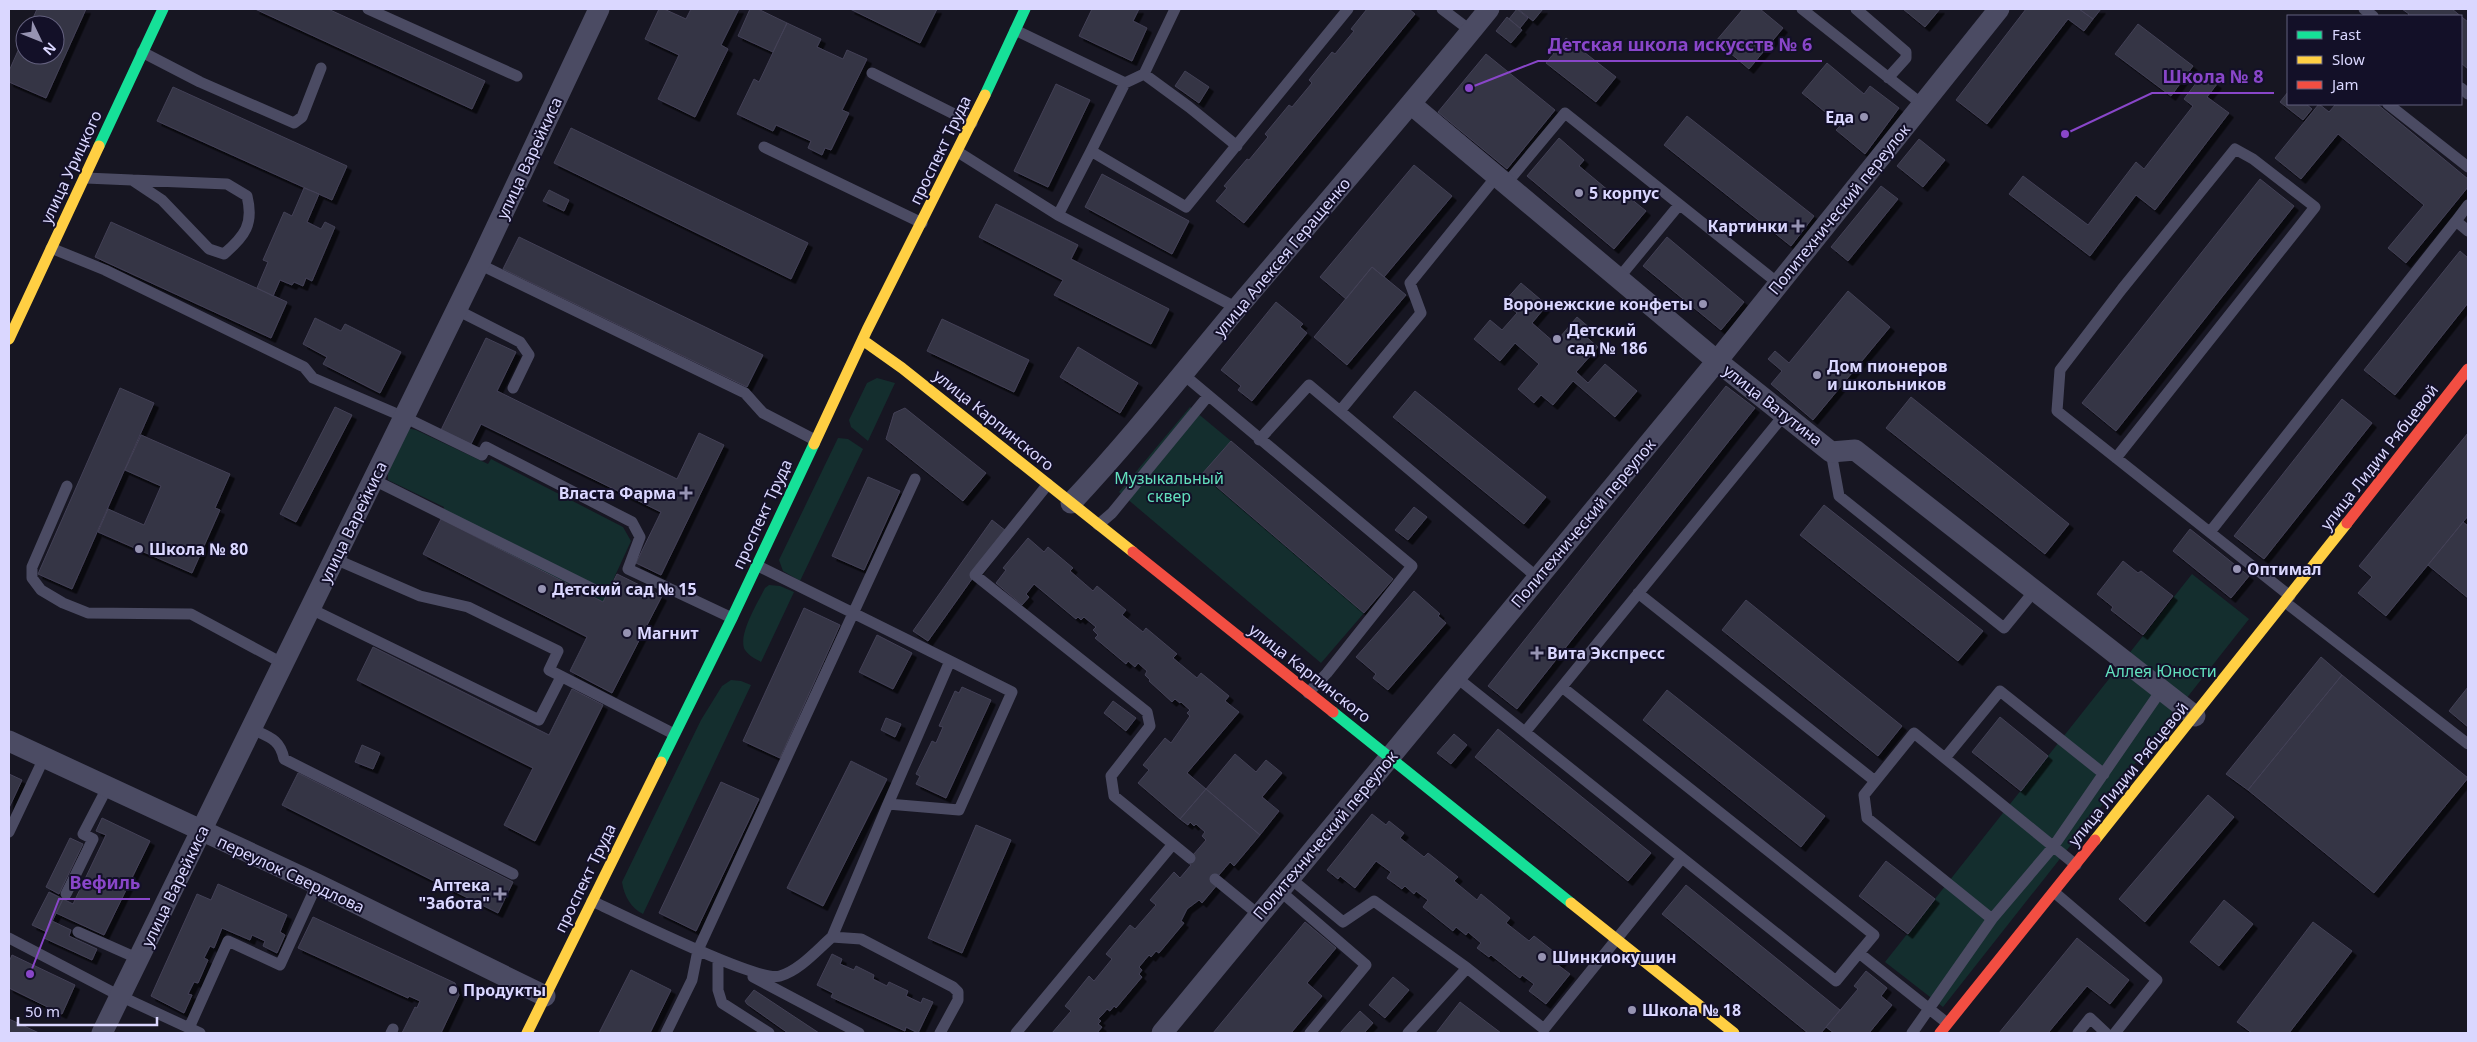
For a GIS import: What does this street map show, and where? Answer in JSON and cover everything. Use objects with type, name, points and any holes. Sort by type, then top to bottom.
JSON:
[{"type":"street","name":"улица Урицкого","points":[[9,339],[163,9]]},
{"type":"street","name":"улица Варейкиса","points":[[102,1033],[457,310],[599,9]]},
{"type":"street","name":"проспект Труда","points":[[527,1033],[732,618],[815,440],[958,152],[1025,9]]},
{"type":"street","name":"улица Алексея Геращенко","points":[[1071,503],[1184,375],[1237,308],[1412,105],[1489,9]]},
{"type":"street","name":"Политехнический переулок","points":[[1171,1030],[1259,914],[1717,361],[1999,9]]},
{"type":"street","name":"улица Ватутина","points":[[1412,105],[1500,181],[1717,361],[1831,452],[1855,450],[2196,716]]},
{"type":"street","name":"улица Карпинского","points":[[864,340],[1048,484],[1098,526],[1734,1033]]},
{"type":"street","name":"улица Лидии Рябцевой","points":[[1940,1033],[2196,716],[2468,369]]},
{"type":"street","name":"переулок Свердлова","points":[[9,741],[201,832],[317,884],[545,996]]},
{"type":"lane","points":[[368,9],[517,76]]},
{"type":"lane","points":[[1058,215],[1125,82],[1144,74],[1175,9]]},
{"type":"lane","points":[[1091,151],[1186,207],[1348,9]]},
{"type":"lane","points":[[1442,9],[1471,31]]},
{"type":"lane","points":[[1802,9],[1922,105]]},
{"type":"lane","points":[[1856,9],[1906,52],[1906,58],[1888,78]]},
{"type":"lane","points":[[1015,29],[1052,49],[1125,82]]},
{"type":"lane","points":[[142,52],[200,82],[294,123],[302,117],[322,68]]},
{"type":"lane","points":[[872,73],[972,123]]},
{"type":"lane","points":[[1144,74],[1237,146]]},
{"type":"lane","points":[[2389,105],[2468,168]]},
{"type":"lane","points":[[1340,411],[1420,313],[1410,283],[1500,181],[1565,113],[1779,284]]},
{"type":"lane","points":[[764,147],[922,223]]},
{"type":"lane","points":[[2116,458],[2315,207],[2253,159],[2235,149],[2122,289],[2060,370],[2057,411],[2116,458],[2210,532],[2287,599],[2468,744]]},
{"type":"lane","points":[[958,152],[1058,215],[1237,308]]},
{"type":"lane","points":[[84,178],[132,180],[227,184],[247,196],[251,214],[241,240],[224,254],[209,249],[162,200],[132,180]]},
{"type":"lane","points":[[1618,279],[1679,205]]},
{"type":"lane","points":[[2210,532],[2468,206]]},
{"type":"lane","points":[[2456,221],[2468,231]]},
{"type":"lane","points":[[52,248],[105,270],[304,367],[314,378],[404,417],[482,455],[486,447],[632,522],[640,537],[628,568],[732,618]]},
{"type":"lane","points":[[479,264],[745,393],[763,413],[815,440]]},
{"type":"lane","points":[[457,310],[520,342],[529,355],[512,388]]},
{"type":"lane","points":[[1184,375],[1259,440],[1297,468],[1412,566],[1327,673],[1308,693]]},
{"type":"lane","points":[[1259,440],[1309,385],[1538,578]]},
{"type":"lane","points":[[1098,526],[1112,513],[1208,396]]},
{"type":"lane","points":[[1525,732],[1784,415]]},
{"type":"lane","points":[[1831,452],[1839,496],[2004,628],[2035,590]]},
{"type":"lane","points":[[666,1033],[692,980],[698,950],[915,479]]},
{"type":"lane","points":[[374,480],[597,591]]},
{"type":"lane","points":[[1048,484],[975,575],[1147,712],[1150,726],[1111,776],[1114,796],[1190,858]]},
{"type":"lane","points":[[67,486],[32,567],[32,578],[41,590],[63,603],[88,613],[191,614],[284,664]]},
{"type":"lane","points":[[335,559],[420,596],[468,607],[558,651],[549,670],[674,734]]},
{"type":"lane","points":[[756,565],[1012,692],[959,810],[888,804]]},
{"type":"lane","points":[[1638,593],[1875,781]]},
{"type":"lane","points":[[311,608],[539,720],[561,677]]},
{"type":"lane","points":[[718,959],[763,976],[779,977],[794,969],[832,937],[950,661]]},
{"type":"lane","points":[[1456,677],[1836,981],[1874,935],[1562,686]]},
{"type":"lane","points":[[1912,1033],[1930,1011],[1992,919],[2053,847],[2162,689]]},
{"type":"lane","points":[[1945,758],[2000,691],[2104,774]]},
{"type":"lane","points":[[252,729],[272,738],[281,747],[284,759],[513,874]]},
{"type":"lane","points":[[1992,919],[1866,818],[1864,795],[1914,733],[2076,865]]},
{"type":"lane","points":[[9,832],[44,758]]},
{"type":"lane","points":[[66,894],[93,839],[83,834],[107,788]]},
{"type":"lane","points":[[1016,1033],[1173,844]]},
{"type":"lane","points":[[1284,884],[1343,922],[1374,901],[1467,968],[1543,1031],[1682,858]]},
{"type":"lane","points":[[1216,879],[1259,914]]},
{"type":"lane","points":[[189,1028],[228,942],[280,965],[317,884]]},
{"type":"lane","points":[[1284,884],[1366,965],[1310,1033]]},
{"type":"lane","points":[[2054,892],[2157,980],[2115,1033]]},
{"type":"lane","points":[[592,901],[718,959],[859,1033]]},
{"type":"lane","points":[[78,932],[139,959]]},
{"type":"lane","points":[[832,937],[861,940],[953,987],[958,992],[958,1000],[940,1033]]},
{"type":"lane","points":[[9,938],[120,996],[200,1033]]},
{"type":"lane","points":[[1859,953],[1948,1024]]},
{"type":"lane","points":[[718,959],[718,990],[722,1003],[769,1033]]},
{"type":"lane","points":[[1408,1033],[1467,968]]},
{"type":"lane","points":[[2078,1033],[2090,1018],[2106,1033]]},
{"type":"green space","points":[[877,378],[895,383],[868,441],[851,427],[849,420],[867,383]]},
{"type":"green space","name":"Музыкальный сквер","points":[[1190,407],[1231,441],[1202,475],[1364,613],[1321,663],[1119,492]]},
{"type":"green space","points":[[407,428],[416,430],[488,464],[491,459],[623,527],[631,541],[603,602],[441,519],[444,507],[388,480],[388,469]]},
{"type":"green space","points":[[838,438],[848,439],[863,449],[800,581],[783,571],[779,560]]},
{"type":"green space","name":"Аллея Юности","points":[[2192,574],[2249,619],[1943,1007],[1885,962]]},
{"type":"green space","points":[[769,585],[780,586],[794,592],[761,662],[745,650],[743,644],[746,628],[753,610],[765,588]]},
{"type":"green space","points":[[731,680],[751,685],[643,914],[629,901],[624,892],[622,882],[701,720],[722,686]]},
{"type":"building","points":[[37,9],[86,9],[65,56],[65,15],[34,15]]},
{"type":"building","points":[[255,9],[328,9],[485,81],[472,109]]},
{"type":"building","points":[[659,9],[664,9],[686,19],[691,9],[739,9],[721,45],[728,49],[695,117],[658,99],[679,55],[645,39]]},
{"type":"building","points":[[750,9],[758,9],[787,23],[773,52],[738,36]]},
{"type":"building","points":[[850,9],[937,9],[920,43]]},
{"type":"building","points":[[1092,9],[1139,9],[1133,21],[1147,28],[1132,61],[1079,36]]},
{"type":"building","points":[[1367,9],[1409,9],[1415,14],[1244,223],[1216,201],[1227,188],[1224,186],[1268,137],[1265,134],[1289,105],[1292,107],[1312,83],[1309,80],[1332,52],[1335,54],[1354,31],[1351,29]]},
{"type":"building","points":[[1517,9],[1528,18],[1520,28],[1509,19]]},
{"type":"building","points":[[1518,9],[1543,9],[1533,21]]},
{"type":"building","points":[[1743,9],[1760,9],[1783,28],[1749,69],[1716,41]]},
{"type":"building","points":[[1903,9],[1940,9],[1925,27]]},
{"type":"building","points":[[2026,9],[2079,9],[2093,19],[2084,31],[2068,19],[1987,124],[1956,100]]},
{"type":"building","points":[[2079,9],[2101,9],[2093,19]]},
{"type":"building","points":[[2402,9],[2452,9],[2460,15],[2408,15]]},
{"type":"building","points":[[1507,17],[1522,30],[1511,43],[1496,31]]},
{"type":"building","points":[[2462,17],[2468,22],[2468,69],[2462,64]]},
{"type":"building","points":[[787,23],[821,39],[817,47],[843,59],[847,50],[867,59],[842,110],[849,113],[831,150],[825,148],[822,155],[808,148],[811,141],[776,125],[773,131],[737,114],[754,79],[759,82]]},
{"type":"building","points":[[2138,24],[2193,66],[2171,96],[2115,54]]},
{"type":"building","points":[[1566,38],[1616,77],[1596,102],[1546,63]]},
{"type":"building","points":[[1486,54],[1555,110],[1507,169],[1438,112]]},
{"type":"building","points":[[15,58],[15,65],[61,65],[46,98],[9,82],[9,71]]},
{"type":"building","points":[[1827,63],[1864,94],[1870,86],[1899,108],[1865,154],[1836,130],[1841,125],[1802,93]]},
{"type":"building","points":[[1185,71],[1209,87],[1199,103],[1175,86]]},
{"type":"building","points":[[2203,74],[2217,84],[2207,97],[2229,113],[2155,210],[2136,195],[2090,256],[2009,194],[2023,176],[2088,225],[2136,162],[2144,169],[2193,106],[2184,99]]},
{"type":"building","points":[[1056,84],[1090,100],[1048,187],[1014,171]]},
{"type":"building","points":[[173,87],[347,166],[332,200],[157,121]]},
{"type":"building","points":[[2287,93],[2287,105],[2307,105],[2312,109],[2303,120],[2280,102]]},
{"type":"building","points":[[2318,105],[2329,112],[2335,105],[2378,105],[2468,179],[2468,187],[2406,263],[2388,248],[2424,205],[2338,134],[2301,179],[2275,158]]},
{"type":"building","points":[[1687,116],[1814,216],[1791,246],[1664,145]]},
{"type":"building","points":[[571,128],[808,243],[791,279],[554,163]]},
{"type":"building","name":"5 корпус","points":[[1559,138],[1584,160],[1579,166],[1615,196],[1620,190],[1646,211],[1614,249],[1527,176]]},
{"type":"building","points":[[1919,139],[1945,160],[1923,187],[1897,166]]},
{"type":"building","points":[[1414,165],[1452,196],[1384,277],[1372,267],[1346,299],[1320,277]]},
{"type":"building","points":[[1102,174],[1189,221],[1172,254],[1085,207]]},
{"type":"building","points":[[2260,179],[2294,206],[2116,431],[2082,403]]},
{"type":"building","points":[[1881,186],[1898,199],[1848,261],[1831,247]]},
{"type":"building","points":[[304,188],[319,194],[307,222],[321,229],[325,222],[335,227],[312,281],[306,278],[303,286],[294,282],[292,285],[280,280],[273,296],[257,288],[268,262],[263,260],[284,212],[292,216]]},
{"type":"building","points":[[549,190],[569,200],[564,211],[543,201]]},
{"type":"building","points":[[996,204],[1078,245],[1071,259],[1169,309],[1151,344],[1054,295],[1063,280],[979,237]]},
{"type":"building","points":[[111,222],[287,302],[271,338],[95,257]]},
{"type":"building","points":[[519,237],[763,355],[747,387],[503,269]]},
{"type":"building","points":[[1667,237],[1744,302],[1721,330],[1643,266]]},
{"type":"building","points":[[2460,251],[2468,258],[2468,303],[2395,395],[2364,370]]},
{"type":"building","points":[[1372,267],[1406,295],[1347,365],[1314,337]]},
{"type":"building","points":[[1521,283],[1547,305],[1532,323],[1555,343],[1577,317],[1591,329],[1585,336],[1598,347],[1576,372],[1588,383],[1605,364],[1637,391],[1615,417],[1573,381],[1553,405],[1541,395],[1534,403],[1518,389],[1539,364],[1515,343],[1500,361],[1474,339],[1490,320],[1502,330],[1517,313],[1504,302]]},
{"type":"building","points":[[1848,291],[1890,327],[1813,420],[1771,384],[1782,371],[1768,359],[1775,351],[1789,363]]},
{"type":"building","points":[[1276,302],[1303,324],[1300,327],[1307,333],[1252,401],[1238,390],[1241,386],[1221,370]]},
{"type":"building","points":[[315,318],[341,331],[345,324],[401,352],[380,393],[323,364],[327,357],[303,344]]},
{"type":"building","points":[[942,319],[1029,360],[1014,392],[927,351]]},
{"type":"building","points":[[486,338],[516,352],[497,391],[677,479],[699,433],[724,445],[661,575],[636,563],[661,512],[481,424],[471,444],[441,430]]},
{"type":"building","points":[[1078,347],[1138,383],[1120,413],[1060,377]]},
{"type":"building","points":[[1726,386],[1755,408],[1517,709],[1488,686]]},
{"type":"building","points":[[120,388],[154,403],[72,589],[38,574]]},
{"type":"building","points":[[1415,391],[1546,497],[1524,524],[1393,417]]},
{"type":"building","points":[[1911,397],[2069,524],[2045,554],[1886,428]]},
{"type":"building","points":[[2342,399],[2372,423],[2264,559],[2234,536]]},
{"type":"building","points":[[335,407],[352,415],[296,522],[280,514]]},
{"type":"building","points":[[905,408],[986,473],[963,501],[886,439],[894,413]]},
{"type":"building","points":[[2468,433],[2468,516],[2386,616],[2358,593],[2372,577],[2359,566]]},
{"type":"building","points":[[141,435],[230,474],[215,508],[220,510],[192,573],[98,532],[108,509],[144,525],[161,486],[125,470]]},
{"type":"building","points":[[1231,441],[1393,579],[1364,613],[1202,474]]},
{"type":"building","points":[[868,477],[900,491],[864,570],[832,556]]},
{"type":"building","points":[[1824,505],[1983,631],[1958,661],[1800,535]]},
{"type":"building","points":[[1414,507],[1427,517],[1408,540],[1395,530]]},
{"type":"building","points":[[441,519],[603,602],[617,574],[662,596],[612,693],[570,671],[587,637],[423,554]]},
{"type":"building","points":[[992,520],[1006,531],[928,641],[913,631]]},
{"type":"building","points":[[2463,522],[2468,526],[2468,598],[2428,565]]},
{"type":"building","points":[[2190,529],[2249,576],[2231,598],[2173,551]]},
{"type":"building","points":[[1028,538],[1044,552],[1048,547],[1073,568],[1070,571],[1093,591],[1097,586],[1126,610],[1122,615],[1143,632],[1146,628],[1177,654],[1173,658],[1197,678],[1201,673],[1229,696],[1225,701],[1239,712],[1187,773],[1206,789],[1180,819],[1138,783],[1149,770],[1143,765],[1165,738],[1171,743],[1190,716],[1187,713],[1190,710],[1175,699],[1172,702],[1149,681],[1145,675],[1147,671],[1138,663],[1135,667],[1128,661],[1126,664],[1095,638],[1098,635],[1093,630],[1096,627],[1084,617],[1081,620],[1078,617],[1076,619],[1034,584],[1026,594],[1029,597],[1022,605],[996,583],[1006,570],[1003,568]]},
{"type":"building","points":[[2123,561],[2138,573],[2141,571],[2173,596],[2143,635],[2111,610],[2113,607],[2097,594]]},
{"type":"building","points":[[1414,591],[1440,614],[1438,616],[1446,623],[1388,690],[1373,678],[1376,674],[1356,657]]},
{"type":"building","points":[[1746,600],[1902,726],[1878,756],[1722,630]]},
{"type":"building","points":[[804,608],[840,625],[780,758],[743,741]]},
{"type":"building","points":[[877,635],[912,653],[893,689],[859,672]]},
{"type":"building","points":[[373,647],[549,735],[572,689],[603,705],[535,841],[504,825],[533,768],[357,680]]},
{"type":"building","points":[[2321,657],[2342,675],[2248,790],[2226,774]]},
{"type":"building","points":[[2342,675],[2468,778],[2374,893],[2248,790]]},
{"type":"building","points":[[962,687],[991,700],[946,798],[916,784],[920,776],[916,774],[932,741],[936,743],[943,727],[939,726],[955,691],[959,693]]},
{"type":"building","points":[[2468,687],[2468,727],[2449,711]]},
{"type":"building","points":[[1667,690],[1825,816],[1801,847],[1643,720]]},
{"type":"building","points":[[1113,701],[1136,718],[1126,731],[1104,713]]},
{"type":"building","points":[[2000,717],[2048,756],[2021,791],[1972,752]]},
{"type":"building","points":[[886,718],[901,724],[895,737],[881,730]]},
{"type":"building","points":[[1498,729],[1651,853],[1628,881],[1475,757]]},
{"type":"building","points":[[1454,734],[1467,745],[1451,764],[1437,753]]},
{"type":"building","points":[[362,745],[380,753],[373,769],[355,762]]},
{"type":"building","points":[[1235,754],[1256,772],[1266,760],[1282,773],[1262,797],[1279,811],[1260,835],[1206,789]]},
{"type":"building","points":[[851,761],[887,779],[823,906],[787,888]]},
{"type":"building","points":[[298,773],[513,882],[498,913],[282,805]]},
{"type":"building","points":[[9,774],[22,780],[9,808]]},
{"type":"building","points":[[721,782],[759,799],[696,931],[659,913]]},
{"type":"building","points":[[1206,789],[1260,835],[1234,866],[1230,862],[1213,882],[1217,885],[1202,903],[1199,900],[1187,909],[1181,921],[1184,923],[1159,953],[1156,951],[1151,957],[1149,955],[1139,967],[1142,970],[1139,974],[1142,977],[1116,1008],[1114,1006],[1110,1011],[1107,1009],[1098,1019],[1101,1021],[1098,1024],[1102,1027],[1097,1033],[1052,1033],[1071,1011],[1065,1006],[1089,976],[1094,981],[1112,959],[1106,954],[1130,925],[1135,929],[1156,905],[1150,900],[1174,872],[1180,878],[1191,865],[1187,862],[1206,840],[1202,836],[1205,832],[1196,824],[1194,826],[1190,822],[1188,825],[1180,819]]},
{"type":"building","points":[[2208,795],[2234,817],[2145,922],[2119,899]]},
{"type":"building","points":[[1372,814],[1386,825],[1389,821],[1404,833],[1400,838],[1424,857],[1428,853],[1458,877],[1454,881],[1477,900],[1481,894],[1510,918],[1506,923],[1529,941],[1534,936],[1563,959],[1558,965],[1570,974],[1546,1004],[1529,991],[1534,984],[1522,975],[1520,978],[1491,955],[1489,957],[1477,948],[1481,943],[1468,932],[1466,935],[1456,927],[1453,931],[1423,907],[1428,900],[1416,891],[1414,894],[1405,886],[1402,889],[1387,878],[1391,872],[1376,861],[1355,888],[1340,876],[1338,879],[1327,870]]},
{"type":"building","points":[[102,818],[150,841],[104,935],[56,913],[63,899],[73,904],[106,835],[96,831]]},
{"type":"building","points":[[976,825],[1011,840],[962,953],[928,938]]},
{"type":"building","points":[[70,838],[83,844],[59,894],[46,887]]},
{"type":"building","points":[[1886,861],[1935,899],[1908,934],[1859,896]]},
{"type":"building","points":[[218,884],[287,915],[280,932],[285,935],[277,953],[263,946],[265,941],[252,935],[250,940],[222,928],[214,948],[210,946],[204,958],[208,960],[198,983],[194,982],[188,994],[192,995],[184,1013],[151,996],[197,894],[211,900]]},
{"type":"building","points":[[1686,885],[1840,1010],[1821,1033],[1808,1033],[1662,914]]},
{"type":"building","points":[[49,892],[63,899],[47,932],[32,925]]},
{"type":"building","points":[[2224,900],[2253,924],[2219,966],[2190,942]]},
{"type":"building","points":[[313,917],[455,983],[459,995],[441,1033],[402,1033],[420,1001],[409,996],[408,998],[298,948]]},
{"type":"building","points":[[52,921],[71,930],[69,936],[97,949],[92,960],[44,938]]},
{"type":"building","points":[[1305,922],[1336,948],[1307,983],[1322,996],[1291,1033],[1213,1033]]},
{"type":"building","points":[[2313,922],[2352,951],[2289,1033],[2252,1033],[2237,1022]]},
{"type":"building","points":[[2077,938],[2129,980],[2110,1004],[2087,986],[2048,1033],[1999,1033]]},
{"type":"building","points":[[832,954],[842,959],[840,964],[854,970],[856,966],[874,975],[873,979],[887,986],[889,982],[908,991],[906,996],[921,1003],[923,998],[933,1002],[918,1033],[906,1027],[905,1031],[831,997],[833,993],[817,985]]},
{"type":"building","points":[[12,955],[75,985],[62,1014],[9,988],[9,962]]},
{"type":"building","points":[[631,970],[671,990],[650,1033],[599,1033]]},
{"type":"building","points":[[1866,971],[1887,988],[1881,996],[1892,1005],[1869,1033],[1834,1033],[1826,1027],[1858,989],[1854,986]]},
{"type":"building","points":[[1393,977],[1409,990],[1385,1018],[1369,1005]]},
{"type":"building","points":[[754,990],[819,1033],[788,1033],[747,1004],[745,1001]]},
{"type":"building","points":[[1460,1002],[1501,1033],[1436,1033]]},
{"type":"building","points":[[1360,1011],[1373,1023],[1364,1033],[1340,1033]]},
{"type":"building","points":[[9,1019],[39,1033],[9,1033]]},
{"type":"traffic: fast","points":[[99,146],[163,9]]},
{"type":"traffic: fast","points":[[985,95],[1025,9]]},
{"type":"traffic: fast","points":[[661,762],[732,618],[814,444]]},
{"type":"traffic: fast","points":[[1333,712],[1571,903]]},
{"type":"traffic: slow","points":[[814,444],[867,330],[985,95]]},
{"type":"traffic: slow","points":[[9,339],[99,146]]},
{"type":"traffic: slow","points":[[864,341],[902,368],[1133,552]]},
{"type":"traffic: slow","points":[[2095,840],[2347,523]]},
{"type":"traffic: slow","points":[[527,1033],[661,762]]},
{"type":"traffic: slow","points":[[1571,903],[1734,1033]]},
{"type":"traffic: jam","points":[[2347,523],[2468,369]]},
{"type":"traffic: jam","points":[[1133,552],[1333,712]]},
{"type":"traffic: jam","points":[[1940,1033],[2095,840]]},
{"type":"place","name":"Детская школа искусств № 6","points":[[1469,88]]},
{"type":"place","name":"Еда","points":[[1864,117]]},
{"type":"place","name":"Школа № 8","points":[[2065,134]]},
{"type":"place","name":"5 корпус","points":[[1579,193]]},
{"type":"place","name":"Картинки","points":[[1798,226]]},
{"type":"place","name":"Воронежские конфеты","points":[[1703,304]]},
{"type":"place","name":"Детский сад № 186","points":[[1557,339]]},
{"type":"place","name":"Дом пионеров и школьников","points":[[1817,375]]},
{"type":"place","name":"Власта Фарма","points":[[686,493]]},
{"type":"place","name":"Школа № 80","points":[[139,549]]},
{"type":"place","name":"Оптимал","points":[[2237,569]]},
{"type":"place","name":"Детский сад № 15","points":[[542,589]]},
{"type":"place","name":"Магнит","points":[[627,633]]},
{"type":"place","name":"Вита Экспресс","points":[[1537,653]]},
{"type":"place","name":"Аптека \"Забота\"","points":[[500,894]]},
{"type":"place","name":"Шинкиокушин","points":[[1542,957]]},
{"type":"place","name":"Вефиль","points":[[30,974]]},
{"type":"place","name":"Продукты","points":[[453,990]]},
{"type":"place","name":"Школа № 18","points":[[1632,1010]]}]
